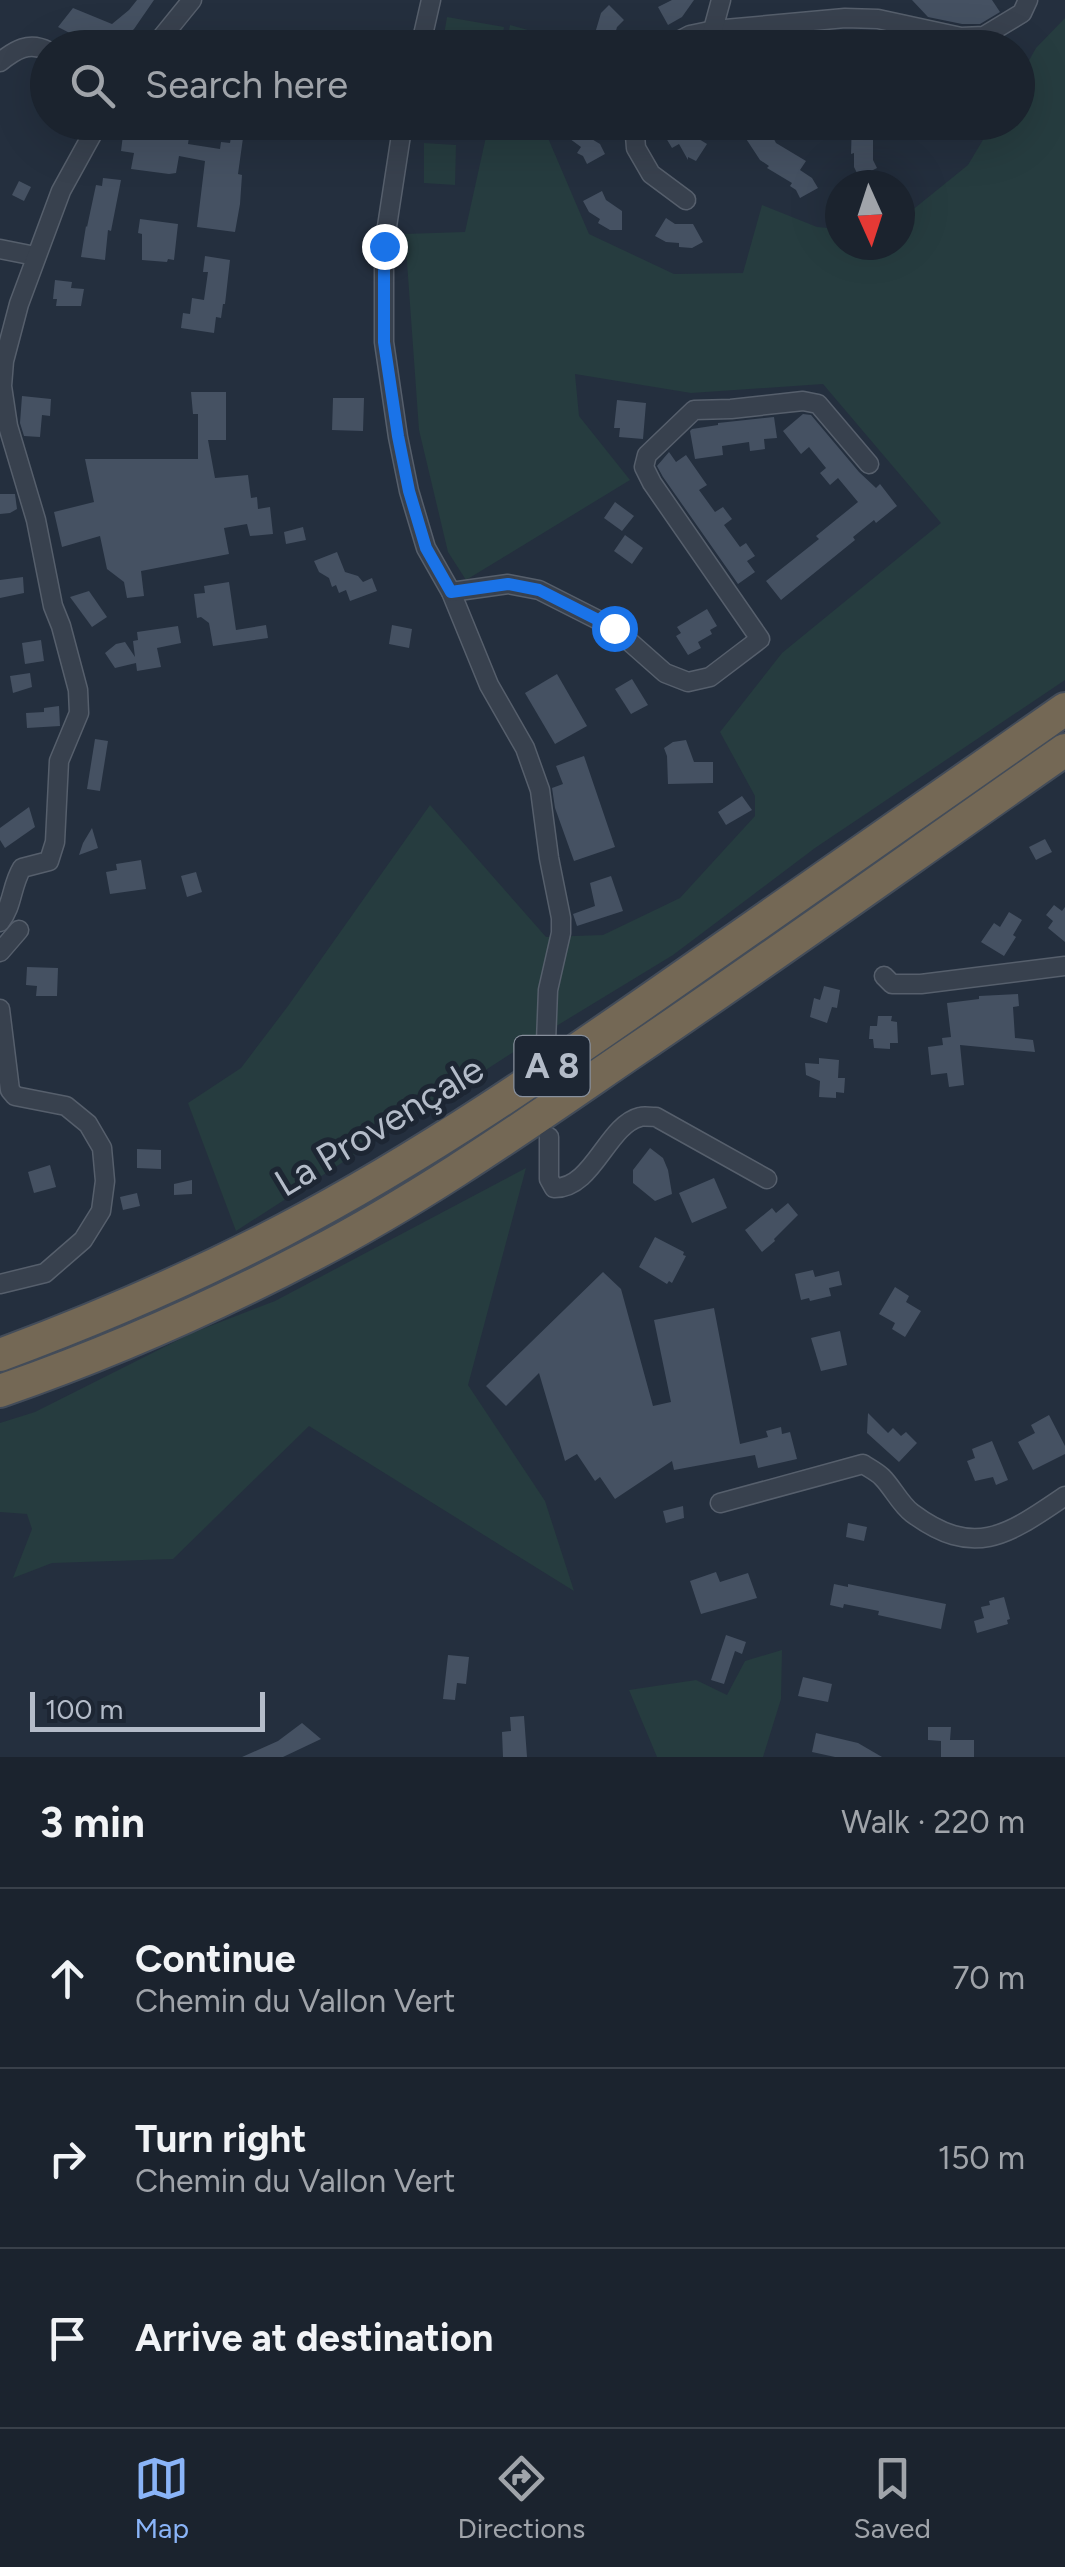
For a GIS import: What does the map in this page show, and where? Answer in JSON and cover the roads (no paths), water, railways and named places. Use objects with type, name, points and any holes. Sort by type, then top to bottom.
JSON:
[{"type":"highway","name":"La Provençale","points":[[0,1355],[220,1263],[426,1148],[645,1003],[1065,709]]},
{"type":"highway","name":"La Provençale","points":[[0,1392],[120,1346],[231,1295],[382,1216],[534,1120],[1065,750]]},
{"type":"street","points":[[168,30],[192,0]]},
{"type":"street","points":[[424,30],[431,0]]},
{"type":"street","points":[[713,30],[721,0]]},
{"type":"street","points":[[994,30],[1022,13],[1028,0]]},
{"type":"street","points":[[768,30],[845,18],[878,19],[926,30]]},
{"type":"street","points":[[0,62],[17,48],[30,47]]},
{"type":"street","points":[[0,922],[9,912],[22,868],[49,861],[55,842],[60,761],[79,713],[78,690],[54,606],[36,520],[8,426],[2,386],[4,361],[35,256],[61,190],[89,140]]},
{"type":"street","points":[[400,140],[384,246],[384,342],[409,491],[426,548],[451,592],[489,684],[525,748],[540,790],[561,918],[548,990],[546,1042]]},
{"type":"street","points":[[635,140],[651,174],[686,200]]},
{"type":"street","points":[[0,249],[35,256]]},
{"type":"street","points":[[451,592],[508,584],[539,590],[614,628],[665,673],[688,682],[710,677],[760,639],[652,483],[644,467],[647,455],[694,410],[803,401],[818,404],[869,464]]},
{"type":"street","points":[[0,952],[20,930]]},
{"type":"street","points":[[884,976],[892,984],[922,984],[1065,966]]},
{"type":"street","points":[[0,1008],[10,1090],[15,1096],[66,1106],[88,1124],[102,1148],[105,1181],[101,1210],[83,1240],[45,1273],[0,1284]]},
{"type":"street","points":[[549,1137],[549,1179],[554,1188],[566,1188],[578,1180],[626,1124],[640,1116],[656,1118],[767,1180]]},
{"type":"street","points":[[720,1503],[863,1464],[882,1476],[909,1511],[952,1536],[989,1539],[1016,1528],[1065,1496]]}]
